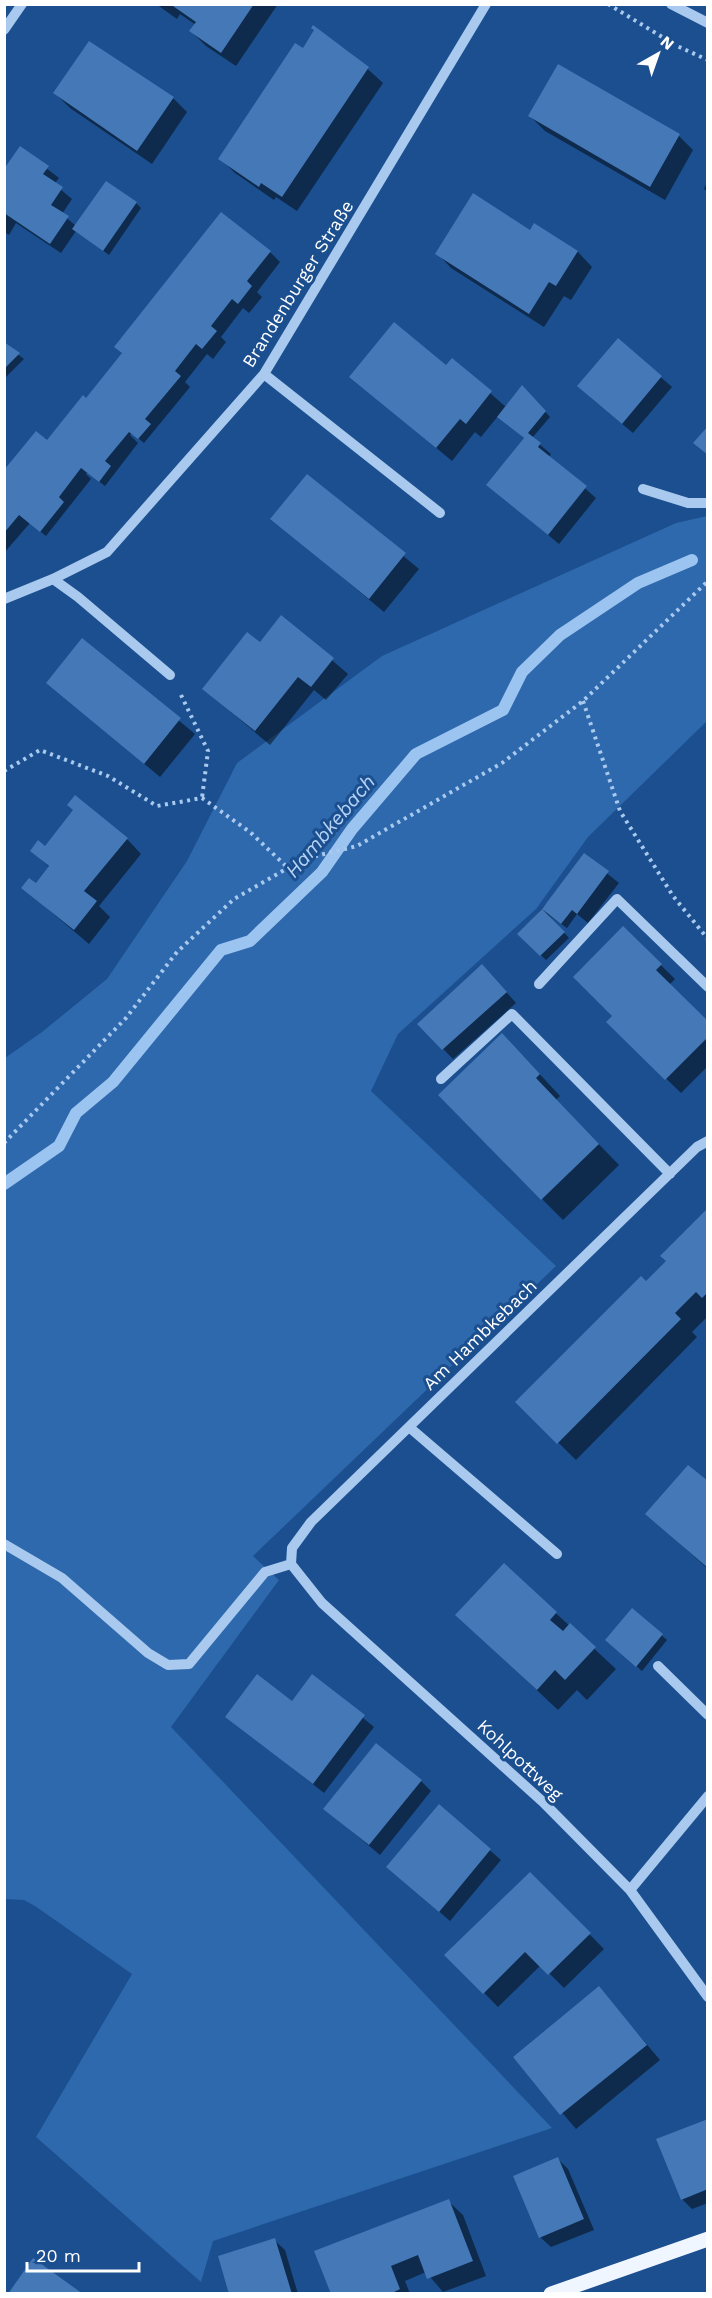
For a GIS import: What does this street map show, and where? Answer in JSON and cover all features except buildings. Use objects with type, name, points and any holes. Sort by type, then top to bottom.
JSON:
[{"type":"main road","points":[[551,2294],[708,2239]]},
{"type":"street","points":[[4,30],[22,4]]},
{"type":"street","name":"Brandenburger Straße","points":[[4,599],[53,579],[106,552],[264,374],[486,4]]},
{"type":"street","points":[[671,4],[708,23]]},
{"type":"street","points":[[264,374],[440,513]]},
{"type":"street","points":[[643,489],[688,504],[708,503]]},
{"type":"street","points":[[53,579],[78,597],[170,675]]},
{"type":"street","points":[[539,984],[616,899],[708,987]]},
{"type":"street","points":[[441,1079],[512,1014],[670,1174]]},
{"type":"street","name":"Am Hambkebach","points":[[291,1564],[292,1548],[311,1522],[697,1147],[708,1141]]},
{"type":"street","points":[[409,1427],[557,1554]]},
{"type":"street","points":[[4,1544],[62,1578],[148,1653],[168,1665],[189,1664],[265,1572],[291,1564]]},
{"type":"street","name":"Kohlpottweg","points":[[291,1564],[322,1603],[543,1802],[630,1890],[708,1997]]},
{"type":"street","points":[[658,1666],[708,1715]]},
{"type":"street","points":[[630,1890],[708,1796]]},
{"type":"path","points":[[608,4],[677,46],[708,60]]},
{"type":"path","points":[[4,1143],[126,1018],[177,952],[234,899],[312,857],[357,846],[502,763],[583,701],[708,581]]},
{"type":"path","points":[[170,675],[208,751],[202,798]]},
{"type":"path","points":[[583,701],[620,812],[673,896],[708,939]]},
{"type":"path","points":[[4,771],[40,750],[108,776],[157,806],[202,798],[250,832],[288,868]]},
{"type":"shaded area","points":[[707,516],[707,721],[588,837],[536,909],[398,1034],[371,1091],[556,1266],[253,1556],[279,1580],[171,1727],[552,2128],[213,2241],[201,2282],[36,2137],[132,1974],[35,1906],[24,1900],[5,1899],[5,1058],[42,1032],[107,979],[187,861],[237,763],[382,656],[676,523]]},
{"type":"waterway","name":"Hambkebach","points":[[4,1184],[59,1146],[76,1113],[113,1082],[221,950],[250,941],[322,872],[352,829],[416,754],[503,710],[522,672],[560,635],[638,583],[692,560]]}]
